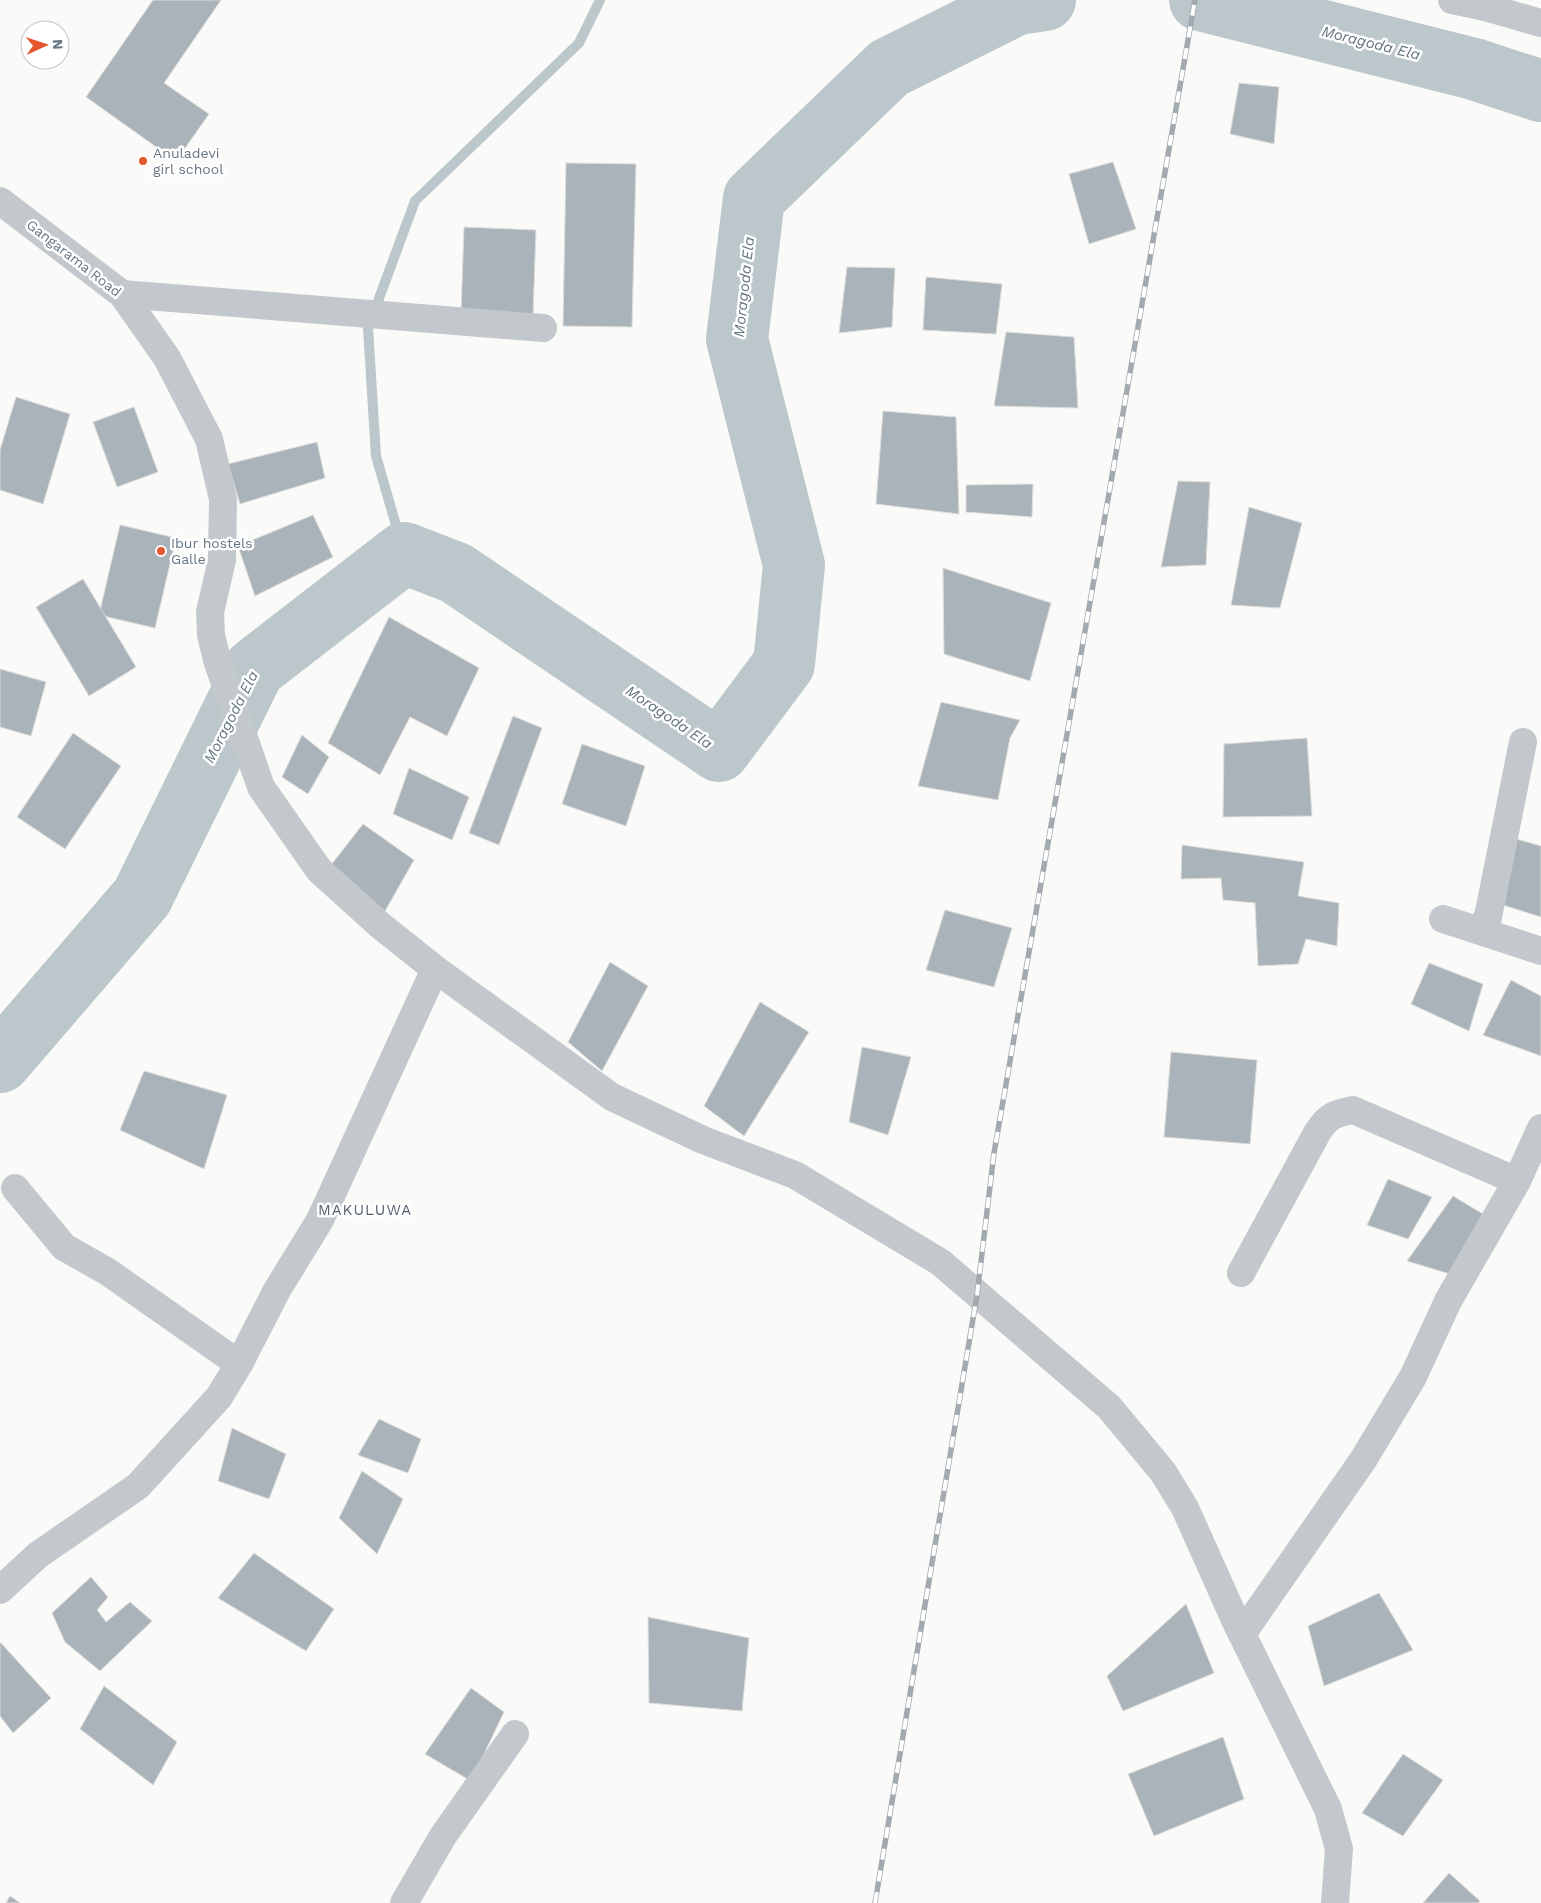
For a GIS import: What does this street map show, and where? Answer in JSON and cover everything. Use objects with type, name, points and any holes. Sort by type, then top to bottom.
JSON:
[{"type":"street","points":[[1452,0],[1541,23]]},
{"type":"street","name":"Gangarama Road","points":[[0,201],[122,294],[167,358],[208,439],[222,499],[222,560],[210,612],[211,635],[217,660],[260,788],[319,870],[381,926],[435,969],[612,1097],[703,1140],[795,1175],[940,1262],[1109,1407],[1164,1472],[1185,1508],[1242,1634],[1328,1809],[1339,1849],[1335,1903]]},
{"type":"street","points":[[122,294],[544,328]]},
{"type":"street","points":[[1486,925],[1523,742]]},
{"type":"street","points":[[1443,919],[1486,925],[1541,951]]},
{"type":"street","points":[[0,1590],[38,1555],[138,1486],[219,1397],[239,1364],[277,1290],[320,1220],[435,969]]},
{"type":"street","points":[[1241,1273],[1317,1133],[1327,1118],[1339,1113],[1353,1110],[1516,1182]]},
{"type":"street","points":[[1242,1634],[1368,1451],[1413,1377],[1448,1301],[1516,1182],[1541,1128]]},
{"type":"street","points":[[15,1188],[64,1247],[108,1272],[239,1364]]},
{"type":"street","points":[[404,1903],[443,1836],[515,1734]]},
{"type":"building","points":[[153,0],[221,0],[164,83],[209,114],[176,161],[86,97]]},
{"type":"building","points":[[1239,83],[1279,87],[1274,144],[1230,134]]},
{"type":"building","points":[[1113,162],[1136,229],[1089,244],[1069,174]]},
{"type":"building","points":[[566,163],[636,164],[632,327],[563,326]]},
{"type":"building","points":[[464,227],[536,230],[533,316],[461,313]]},
{"type":"building","points":[[847,267],[895,268],[892,327],[839,333]]},
{"type":"building","points":[[926,277],[1002,284],[996,334],[923,330]]},
{"type":"building","points":[[1006,332],[1074,337],[1078,408],[994,406]]},
{"type":"building","points":[[16,397],[70,414],[43,504],[0,490],[0,450]]},
{"type":"building","points":[[134,407],[158,472],[117,487],[93,422]]},
{"type":"building","points":[[883,411],[956,417],[959,514],[876,504]]},
{"type":"building","points":[[317,442],[325,478],[240,504],[228,464]]},
{"type":"building","points":[[1178,481],[1210,482],[1206,565],[1161,567]]},
{"type":"building","points":[[1033,484],[1032,517],[966,512],[966,485]]},
{"type":"building","points":[[1249,507],[1302,523],[1280,608],[1231,605]]},
{"type":"building","points":[[313,515],[333,557],[255,596],[238,546]]},
{"type":"building","points":[[120,525],[176,538],[155,628],[99,615]]},
{"type":"building","points":[[943,568],[1051,603],[1030,681],[944,654]]},
{"type":"building","points":[[83,579],[136,667],[89,696],[36,607]]},
{"type":"building","points":[[389,617],[479,668],[447,736],[410,717],[380,775],[328,743]]},
{"type":"building","points":[[0,669],[46,682],[31,736],[0,727]]},
{"type":"building","points":[[941,702],[1020,720],[1010,738],[998,800],[918,786]]},
{"type":"building","points":[[513,716],[542,728],[499,845],[469,833]]},
{"type":"building","points":[[73,733],[121,766],[65,849],[17,817]]},
{"type":"building","points":[[302,735],[329,757],[308,794],[282,777]]},
{"type":"building","points":[[1307,738],[1312,816],[1223,817],[1224,744]]},
{"type":"building","points":[[582,744],[645,766],[626,826],[562,804]]},
{"type":"building","points":[[409,768],[469,797],[452,840],[393,814]]},
{"type":"building","points":[[363,824],[414,860],[385,911],[328,869]]},
{"type":"building","points":[[1513,838],[1541,846],[1541,917],[1503,905]]},
{"type":"building","points":[[1182,845],[1304,862],[1298,896],[1339,903],[1337,946],[1306,939],[1298,964],[1258,966],[1255,903],[1223,900],[1221,878],[1181,879]]},
{"type":"building","points":[[945,910],[1012,928],[994,987],[926,970]]},
{"type":"building","points":[[610,962],[648,986],[602,1071],[568,1042]]},
{"type":"building","points":[[1429,963],[1483,984],[1469,1031],[1411,1004]]},
{"type":"building","points":[[1511,980],[1541,996],[1541,1056],[1483,1035]]},
{"type":"building","points":[[760,1002],[809,1032],[744,1136],[704,1106]]},
{"type":"building","points":[[862,1047],[911,1057],[888,1135],[849,1122]]},
{"type":"building","points":[[1171,1052],[1257,1060],[1250,1144],[1164,1137]]},
{"type":"building","points":[[144,1071],[227,1095],[204,1169],[120,1130]]},
{"type":"building","points":[[1388,1179],[1432,1197],[1408,1239],[1367,1225]]},
{"type":"building","points":[[1453,1196],[1483,1214],[1453,1275],[1407,1261]]},
{"type":"building","points":[[379,1419],[421,1439],[408,1473],[358,1455]]},
{"type":"building","points":[[232,1428],[286,1454],[269,1499],[218,1481]]},
{"type":"building","points":[[362,1471],[403,1499],[377,1554],[339,1518]]},
{"type":"building","points":[[254,1553],[334,1609],[306,1651],[218,1598]]},
{"type":"building","points":[[91,1577],[108,1597],[97,1610],[106,1622],[130,1602],[152,1621],[100,1671],[65,1642],[52,1613]]},
{"type":"building","points":[[1379,1593],[1413,1650],[1324,1686],[1308,1626]]},
{"type":"building","points":[[1186,1604],[1214,1673],[1123,1711],[1107,1676]]},
{"type":"building","points":[[648,1617],[749,1638],[742,1711],[649,1703]]},
{"type":"building","points":[[0,1642],[51,1698],[13,1733],[0,1716]]},
{"type":"building","points":[[104,1686],[177,1742],[153,1785],[80,1729]]},
{"type":"building","points":[[471,1688],[504,1712],[471,1781],[425,1754]]},
{"type":"building","points":[[1223,1737],[1244,1799],[1154,1836],[1128,1774]]},
{"type":"building","points":[[1403,1754],[1443,1780],[1403,1836],[1362,1813]]},
{"type":"building","points":[[1449,1873],[1480,1901],[1478,1903],[1423,1903]]},
{"type":"building","points":[[10,1896],[20,1903],[6,1903]]},
{"type":"waterway","points":[[404,553],[376,456],[368,328],[415,201],[579,43],[600,0]]},
{"type":"waterway","name":"Moragoda Ela","points":[[0,1062],[142,897],[254,669],[404,553],[456,573],[719,751],[784,664],[794,565],[737,339],[754,198],[889,68],[1017,4],[1045,0]]},
{"type":"waterway","name":"Moragoda Ela","points":[[1200,0],[1474,69],[1541,91]]},
{"type":"railway","points":[[875,1903],[977,1295],[994,1153],[1195,0]]},
{"type":"place","name":"Anuladevi girl school","points":[[143,161]]},
{"type":"place","name":"Ibur hostels Galle","points":[[161,551]]},
{"type":"district","name":"MAKULUWA","points":[[365,1210]]}]
